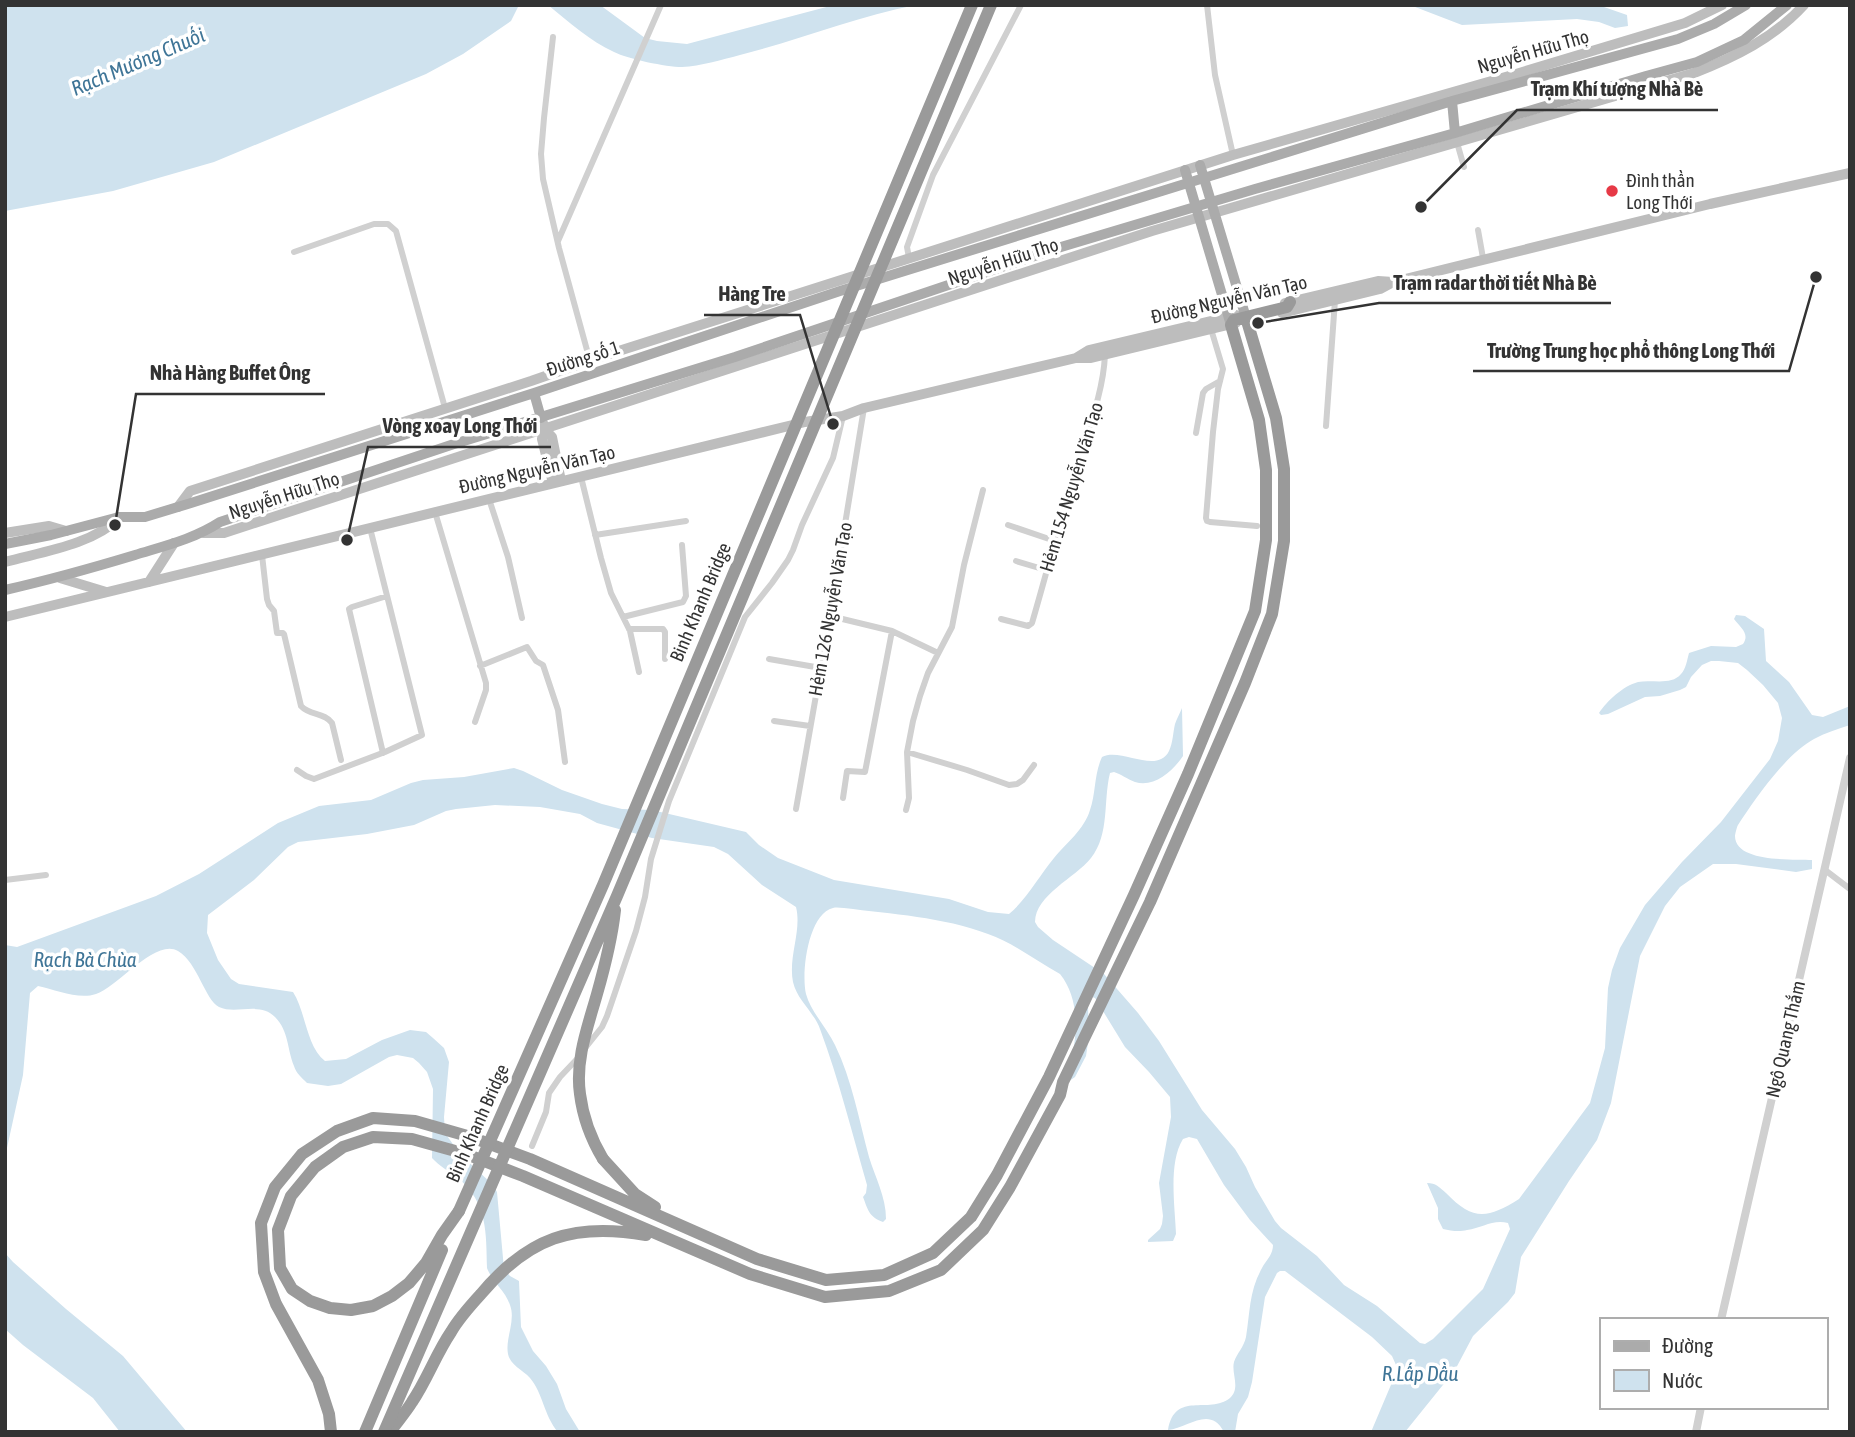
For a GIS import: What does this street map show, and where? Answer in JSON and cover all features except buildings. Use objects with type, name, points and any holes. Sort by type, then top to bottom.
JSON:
[{"type":"highway","name":"Binh Khanh Bridge","points":[[459,1212],[603,885],[972,5]]},
{"type":"highway","name":"Binh Khanh Bridge","points":[[617,896],[991,5]]},
{"type":"highway","points":[[331,1432],[329,1414],[318,1380],[275,1304],[264,1272],[261,1223],[275,1187],[302,1154],[337,1131],[373,1118],[415,1121],[471,1137],[757,1259],[826,1280],[884,1275],[933,1254],[971,1217],[997,1175],[1049,1077],[1188,774],[1255,611],[1266,540],[1266,470],[1259,420],[1229,321],[1287,307],[1290,302]]},
{"type":"highway","points":[[459,1212],[426,1263],[409,1283],[373,1306],[351,1310],[330,1308],[310,1301],[292,1289],[280,1268],[278,1230],[291,1196],[315,1167],[343,1147],[373,1137],[412,1139],[466,1154],[750,1274],[825,1297],[890,1292],[941,1270],[983,1230],[1010,1188],[1059,1095],[1150,902],[1240,695],[1272,614],[1284,541],[1284,469],[1276,418],[1246,317]]},
{"type":"highway","points":[[617,896],[611,939],[585,1036],[579,1092],[586,1125],[603,1159],[635,1194],[684,1227]]},
{"type":"highway","points":[[384,1432],[617,896]]},
{"type":"highway","points":[[365,1432],[459,1212]]},
{"type":"highway","points":[[390,1432],[413,1401],[451,1331],[502,1270],[522,1254],[562,1235],[589,1231],[645,1234],[693,1249]]},
{"type":"main road","name":"Nguyễn Hữu Thọ","points":[[590,361],[1233,155],[1452,101],[1585,60],[1685,23],[1722,5]]},
{"type":"main road","name":"Nguyễn Hữu Thọ","points":[[644,356],[840,291],[1204,178],[1346,128],[1585,60],[1678,39],[1714,24],[1746,5]]},
{"type":"main road","name":"Nguyễn Hữu Thọ","points":[[5,590],[60,578],[174,543],[203,533],[220,522],[429,452],[543,423],[1061,247],[1198,212],[1456,138],[1698,62],[1744,40],[1787,5]]},
{"type":"main road","name":"Nguyễn Hữu Thọ","points":[[1506,123],[1671,80],[1724,61],[1762,40],[1793,17],[1804,5]]},
{"type":"main road","points":[[1452,101],[1456,138]]},
{"type":"main road","points":[[1200,165],[1246,317]]},
{"type":"main road","points":[[1185,170],[1229,321]]},
{"type":"main road","name":"Đường Nguyễn Văn Tạo","points":[[1246,317],[1335,300],[1483,258],[1850,173]]},
{"type":"main road","name":"Đường Nguyễn Văn Tạo","points":[[1290,302],[1378,281],[1393,282]]},
{"type":"main road","name":"Đường Nguyễn Văn Tạo","points":[[5,617],[805,422],[843,416],[864,408],[1076,358],[1105,355],[1211,329],[1229,321]]},
{"type":"main road","name":"Đường Nguyễn Văn Tạo","points":[[1076,358],[1089,350],[1229,321]]},
{"type":"main road","name":"Đường số 1","points":[[534,393],[644,356]]},
{"type":"main road","name":"Đường số 1","points":[[531,381],[590,361]]},
{"type":"main road","name":"Nguyễn Hữu Thọ","points":[[178,507],[191,491],[531,381]]},
{"type":"main road","points":[[531,381],[543,423],[551,437],[557,482]]},
{"type":"main road","name":"Nguyễn Hữu Thọ","points":[[5,544],[119,517],[145,517],[534,393]]},
{"type":"main road","points":[[5,562],[94,535],[119,517]]},
{"type":"main road","points":[[5,533],[49,526],[66,531]]},
{"type":"main road","points":[[168,578],[162,574],[162,565],[174,543]]},
{"type":"main road","points":[[149,582],[174,543]]},
{"type":"main road","points":[[60,578],[107,592]]},
{"type":"street","points":[[558,242],[661,5]]},
{"type":"street","points":[[909,258],[907,247],[933,175],[1021,5]]},
{"type":"street","points":[[1207,5],[1215,75],[1233,155]]},
{"type":"street","points":[[553,37],[541,154],[543,179],[590,361]]},
{"type":"street","points":[[1456,138],[1464,167]]},
{"type":"street","points":[[294,252],[374,224],[388,224],[396,231],[445,408]]},
{"type":"street","points":[[1478,230],[1483,258]]},
{"type":"street","points":[[1326,426],[1335,300]]},
{"type":"street","points":[[1211,329],[1223,365],[1206,518],[1210,522],[1257,526]]},
{"type":"street","name":"Hẻm 154 Nguyễn Văn Tạo","points":[[1001,619],[1028,626],[1033,619],[1098,400],[1104,376],[1105,355]]},
{"type":"street","points":[[1196,433],[1203,393],[1220,381]]},
{"type":"street","name":"Hẻm 126 Nguyễn Văn Tạo","points":[[796,809],[864,408]]},
{"type":"street","points":[[532,1146],[546,1112],[549,1093],[602,1027],[607,1016],[636,931],[651,859],[669,802],[745,617],[789,560],[833,458],[843,416]]},
{"type":"street","points":[[581,477],[611,593],[629,629],[639,672]]},
{"type":"street","points":[[906,810],[909,798],[907,752],[920,695],[928,673],[952,627],[983,490]]},
{"type":"street","points":[[489,499],[508,557],[522,618]]},
{"type":"street","points":[[435,512],[486,690],[475,722]]},
{"type":"street","points":[[595,535],[686,521]]},
{"type":"street","points":[[1008,525],[1055,541]]},
{"type":"street","points":[[297,770],[314,779],[422,735],[370,528]]},
{"type":"street","points":[[623,617],[683,602],[686,596],[682,545]]},
{"type":"street","points":[[262,555],[268,605],[274,611],[278,633],[284,635],[302,706],[304,710],[322,714],[332,723],[341,760]]},
{"type":"street","points":[[1016,561],[1046,570]]},
{"type":"street","points":[[383,753],[349,609],[387,596]]},
{"type":"street","points":[[830,616],[892,631],[938,653]]},
{"type":"street","points":[[629,629],[663,629],[665,659]]},
{"type":"street","points":[[843,798],[848,771],[865,772],[892,631]]},
{"type":"street","points":[[480,666],[527,647],[536,661],[543,665],[558,710],[565,762]]},
{"type":"street","points":[[769,659],[821,668]]},
{"type":"street","points":[[774,721],[810,726]]},
{"type":"street","points":[[907,752],[1009,785],[1023,780],[1034,765]]},
{"type":"street","name":"Ngô Quang Thắm","points":[[1721,1318],[1850,758]]},
{"type":"street","points":[[1825,870],[1850,889]]},
{"type":"street","points":[[5,880],[46,875]]},
{"type":"street","points":[[1696,1432],[1701,1409]]},
{"type":"water","name":"Rạch Mương Chuối","points":[[5,5],[519,5],[511,21],[463,54],[426,74],[214,162],[113,191],[5,211]]},
{"type":"water","points":[[548,5],[600,5],[645,38],[687,44],[834,5],[916,5],[726,59],[682,67],[647,62],[605,48]]},
{"type":"water","points":[[1410,5],[1591,5],[1627,15],[1628,26],[1615,28],[1599,22],[1577,19],[1462,25]]},
{"type":"water","name":"Rạch Bà Chùa","points":[[1736,615],[1745,616],[1764,629],[1766,661],[1789,682],[1812,715],[1823,717],[1850,706],[1850,725],[1814,739],[1793,755],[1762,790],[1738,825],[1735,836],[1744,851],[1767,858],[1812,860],[1812,869],[1796,872],[1736,864],[1713,864],[1680,887],[1665,906],[1640,956],[1611,1103],[1597,1140],[1521,1257],[1515,1293],[1473,1336],[1455,1370],[1405,1432],[1371,1432],[1396,1373],[1392,1356],[1372,1337],[1285,1271],[1277,1273],[1265,1297],[1252,1382],[1248,1397],[1238,1414],[1235,1432],[1224,1432],[1218,1424],[1205,1419],[1168,1430],[1172,1418],[1185,1407],[1222,1403],[1233,1394],[1234,1362],[1246,1337],[1255,1285],[1271,1255],[1273,1245],[1224,1185],[1197,1139],[1189,1137],[1183,1139],[1175,1160],[1176,1234],[1173,1241],[1148,1242],[1162,1224],[1159,1183],[1171,1117],[1170,1097],[1125,1047],[1095,998],[1092,997],[1088,1005],[1089,1036],[1086,1056],[1075,1077],[1065,1084],[1076,1027],[1072,999],[1060,974],[1016,947],[971,928],[917,917],[844,908],[833,908],[824,913],[812,932],[808,945],[806,994],[835,1045],[846,1072],[884,1203],[886,1219],[883,1222],[872,1215],[863,1197],[867,1185],[833,1068],[817,1023],[798,995],[793,982],[796,907],[762,885],[728,854],[714,847],[652,838],[597,823],[580,814],[540,807],[495,805],[446,811],[414,825],[367,834],[298,842],[288,847],[254,880],[208,915],[207,933],[218,960],[231,979],[239,984],[293,992],[314,1047],[325,1061],[346,1059],[382,1040],[410,1030],[426,1032],[444,1048],[449,1062],[445,1133],[460,1154],[497,1192],[504,1269],[519,1281],[521,1327],[533,1351],[557,1384],[566,1409],[580,1432],[558,1432],[534,1384],[509,1358],[507,1348],[512,1311],[487,1268],[485,1231],[480,1208],[468,1188],[432,1158],[433,1089],[427,1072],[413,1058],[397,1055],[389,1057],[341,1084],[328,1086],[307,1083],[295,1069],[285,1034],[275,1017],[262,1010],[219,1007],[185,957],[178,951],[159,951],[96,994],[75,995],[38,986],[30,993],[23,1075],[5,1157],[5,945],[17,947],[156,896],[199,874],[278,823],[319,806],[371,800],[423,780],[464,777],[514,768],[562,790],[602,804],[622,809],[652,810],[746,832],[778,858],[834,880],[949,899],[988,912],[1009,914],[1084,824],[1092,804],[1102,757],[1119,755],[1148,761],[1163,758],[1169,751],[1182,708],[1183,756],[1162,777],[1149,783],[1135,782],[1117,773],[1110,773],[1104,828],[1097,849],[1084,865],[1042,903],[1035,922],[1053,940],[1104,974],[1138,1013],[1159,1041],[1202,1110],[1235,1149],[1281,1228],[1317,1256],[1344,1285],[1377,1306],[1420,1343],[1425,1344],[1483,1289],[1510,1229],[1508,1223],[1503,1222],[1461,1231],[1443,1229],[1438,1219],[1438,1208],[1427,1183],[1437,1186],[1464,1209],[1481,1214],[1498,1210],[1519,1199],[1590,1103],[1605,1048],[1608,988],[1620,948],[1645,905],[1721,822],[1770,759],[1778,741],[1782,718],[1778,703],[1763,685],[1738,663],[1711,661],[1702,665],[1686,687],[1680,690],[1645,697],[1608,714],[1599,713],[1616,694],[1632,684],[1677,678],[1684,670],[1689,653],[1711,646],[1736,647],[1743,644],[1746,637],[1734,619]]},
{"type":"water","points":[[5,1253],[123,1356],[187,1432],[120,1432],[93,1398],[5,1329]]},
{"type":"place","name":"Đình thần Long Thới","points":[[1612,191]]},
{"type":"place","name":"Trạm Khí tượng Nhà Bè","points":[[1421,207]]},
{"type":"place","name":"Trường Trung học phổ thông Long Thới","points":[[1816,277]]},
{"type":"place","name":"Trạm radar thời tiết Nhà Bè","points":[[1258,323]]},
{"type":"place","name":"Hàng Tre","points":[[833,424]]},
{"type":"place","name":"Nhà Hàng Buffet Ông","points":[[115,525]]},
{"type":"place","name":"Vòng xoay Long Thới","points":[[347,540]]},
{"type":"water label","name":"R.Lấp Dầu","points":[[1420,1374]]}]
